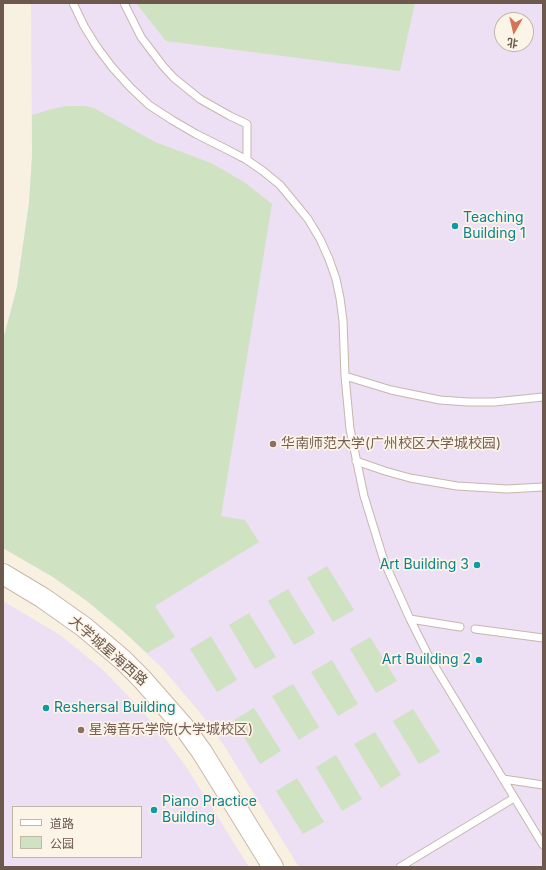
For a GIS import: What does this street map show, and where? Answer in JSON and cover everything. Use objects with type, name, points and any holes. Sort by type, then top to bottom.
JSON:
[{"type":"street","name":"大学城星海西路","points":[[3,574],[43,598],[72,618],[142,678],[184,727],[202,752],[273,867]]},
{"type":"lane","points":[[73,3],[84,26],[97,47],[112,67],[144,100],[172,120],[247,160],[280,185],[308,218],[329,259],[340,298],[350,429],[364,496],[384,562],[428,656],[543,845]]},
{"type":"lane","points":[[124,3],[141,37],[174,78],[200,99],[247,124],[247,160]]},
{"type":"lane","points":[[345,376],[391,390],[440,400],[487,402],[543,397]]},
{"type":"lane","points":[[356,460],[385,471],[410,478],[457,486],[507,489],[543,487]]},
{"type":"lane","points":[[410,620],[460,627]]},
{"type":"lane","points":[[475,629],[543,638]]},
{"type":"lane","points":[[503,779],[543,785]]},
{"type":"lane","points":[[400,867],[514,798]]},
{"type":"shaded area","name":"华南师范大学(广州校区大学城校园)","points":[[31,3],[543,3],[543,867],[299,867],[225,747],[202,715],[163,669],[123,631],[87,601],[53,577],[3,548],[3,340],[17,287],[29,203],[32,157]]},
{"type":"shaded area","name":"星海音乐学院(大学城校区)","points":[[3,601],[60,635],[102,669],[136,704],[165,738],[189,771],[249,867],[3,867]]},
{"type":"green space","points":[[136,3],[415,3],[400,71],[166,41]]},
{"type":"green space","points":[[66,106],[85,106],[94,108],[155,142],[211,163],[244,182],[272,204],[221,516],[245,520],[259,542],[155,606],[175,637],[147,653],[87,601],[53,577],[3,548],[3,340],[17,287],[29,203],[32,157],[32,115]]},
{"type":"green space","points":[[327,566],[354,610],[333,622],[307,578]]},
{"type":"green space","points":[[288,589],[315,633],[294,645],[268,601]]},
{"type":"green space","points":[[249,613],[276,657],[255,669],[229,625]]},
{"type":"green space","points":[[211,636],[237,680],[217,692],[190,649]]},
{"type":"green space","points":[[370,637],[397,681],[376,693],[350,649]]},
{"type":"green space","points":[[332,660],[358,704],[338,716],[311,672]]},
{"type":"green space","points":[[293,684],[319,727],[299,740],[272,696]]},
{"type":"green space","points":[[254,708],[281,751],[260,764],[234,720]]},
{"type":"green space","points":[[413,709],[440,752],[419,764],[393,721]]},
{"type":"green space","points":[[375,732],[401,775],[381,788],[354,744]]},
{"type":"green space","points":[[336,755],[362,799],[342,811],[316,767]]},
{"type":"green space","points":[[297,778],[324,822],[303,834],[276,791]]},
{"type":"place","name":"Teaching Building 1","points":[[455,226]]},
{"type":"place","name":"华南师范大学(广州校区大学城校园)","points":[[273,444]]},
{"type":"place","name":"Art Building 3","points":[[477,565]]},
{"type":"place","name":"Art Building 2","points":[[479,660]]},
{"type":"place","name":"Reshersal Building","points":[[46,708]]},
{"type":"place","name":"星海音乐学院(大学城校区)","points":[[81,730]]},
{"type":"place","name":"Piano Practice Building","points":[[154,810]]}]
